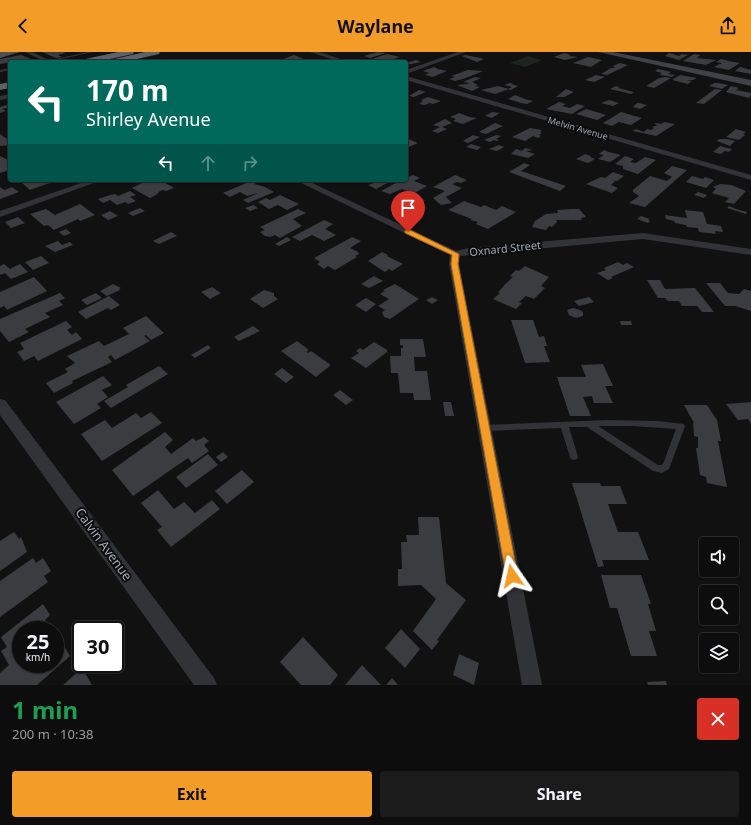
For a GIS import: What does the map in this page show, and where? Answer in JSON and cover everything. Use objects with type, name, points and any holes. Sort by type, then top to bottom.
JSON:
[{"type":"highway","points":[[93,60],[130,52]]},
{"type":"highway","points":[[121,60],[156,52]]},
{"type":"main road","points":[[0,55],[16,52]]},
{"type":"main road","points":[[602,52],[751,82]]},
{"type":"street","points":[[28,52],[42,60]]},
{"type":"street","points":[[313,52],[340,60]]},
{"type":"street","points":[[408,71],[463,52]]},
{"type":"street","name":"Melvin Avenue","points":[[408,79],[751,178]]},
{"type":"street","points":[[0,214],[92,182]]},
{"type":"street","points":[[303,182],[456,254]]},
{"type":"street","name":"Oxnard Street","points":[[532,685],[454,264],[456,254],[618,237],[643,236],[751,252]]},
{"type":"street","name":"Calvin Avenue","points":[[0,404],[207,685]]},
{"type":"lane","points":[[54,60],[92,52]]},
{"type":"lane","points":[[484,428],[650,423],[681,426],[666,466],[662,469],[656,468],[590,425]]},
{"type":"lane","points":[[564,425],[574,457]]},
{"type":"shaded area","points":[[528,56],[542,60],[525,67],[510,63]]},
{"type":"building","points":[[42,52],[66,53],[58,55],[62,57],[56,58]]},
{"type":"building","points":[[378,52],[386,53],[370,58],[364,56]]},
{"type":"building","points":[[564,53],[571,55],[569,56],[578,57],[565,60],[554,57]]},
{"type":"building","points":[[669,53],[679,56],[682,54],[688,55],[679,60],[665,56]]},
{"type":"building","points":[[387,54],[400,57],[391,60],[369,60]]},
{"type":"building","points":[[694,54],[700,55],[697,58],[716,60],[706,65],[683,61]]},
{"type":"building","points":[[21,55],[31,59],[8,60],[8,63],[0,64],[0,59]]},
{"type":"building","points":[[294,55],[304,59],[286,60],[283,59]]},
{"type":"building","points":[[465,55],[484,59],[477,62],[462,56]]},
{"type":"building","points":[[588,57],[602,60],[591,67],[573,63]]},
{"type":"building","points":[[721,59],[740,63],[729,70],[714,67],[722,63],[716,62]]},
{"type":"building","points":[[416,60],[421,62],[408,65],[408,62]]},
{"type":"building","points":[[620,63],[628,65],[607,75],[601,74],[611,68],[615,68],[613,66]]},
{"type":"building","points":[[434,67],[447,71],[433,77],[425,75],[429,73],[423,71]]},
{"type":"building","points":[[740,67],[751,70],[751,74],[735,71]]},
{"type":"building","points":[[658,69],[671,72],[668,74],[675,75],[672,77],[661,75],[660,74],[662,73],[655,71]]},
{"type":"building","points":[[468,70],[483,71],[455,81],[449,79],[455,77],[451,76]]},
{"type":"building","points":[[596,75],[605,77],[594,82],[585,80]]},
{"type":"building","points":[[680,75],[697,78],[693,80],[686,80],[692,81],[688,84],[672,80]]},
{"type":"building","points":[[475,77],[481,78],[472,82],[478,85],[475,86],[480,87],[472,91],[457,85],[467,84],[469,83],[463,82]]},
{"type":"building","points":[[659,78],[671,78],[654,88],[646,86]]},
{"type":"building","points":[[510,83],[518,86],[511,90],[508,89],[512,87],[504,85]]},
{"type":"building","points":[[714,83],[728,85],[722,89],[709,86]]},
{"type":"building","points":[[498,86],[509,89],[495,94],[481,90]]},
{"type":"building","points":[[616,86],[620,87],[618,88],[634,92],[631,94],[610,89]]},
{"type":"building","points":[[731,86],[739,88],[736,90],[751,93],[751,95],[749,98],[726,92]]},
{"type":"building","points":[[566,89],[574,92],[564,97],[556,97]]},
{"type":"building","points":[[715,89],[722,90],[704,104],[696,103]]},
{"type":"building","points":[[419,90],[426,92],[414,97],[409,96]]},
{"type":"building","points":[[515,95],[533,101],[527,104],[508,99]]},
{"type":"building","points":[[428,97],[441,101],[433,104],[419,104],[423,101],[421,100]]},
{"type":"building","points":[[609,100],[619,103],[613,106],[601,103]]},
{"type":"building","points":[[559,102],[566,104],[562,106],[570,108],[577,104],[585,106],[572,114],[546,109]]},
{"type":"building","points":[[637,103],[647,105],[640,109],[633,107]]},
{"type":"building","points":[[8,105],[8,108],[2,109],[6,111],[0,113],[0,107]]},
{"type":"building","points":[[586,109],[606,115],[597,120],[576,114]]},
{"type":"building","points":[[492,112],[500,113],[492,118],[485,116]]},
{"type":"building","points":[[621,112],[642,118],[631,125],[619,122],[612,126],[603,123]]},
{"type":"building","points":[[459,113],[477,118],[463,124],[453,121],[456,119],[450,117]]},
{"type":"building","points":[[445,119],[452,123],[442,127],[447,129],[438,133],[432,131],[440,127],[433,125]]},
{"type":"building","points":[[664,122],[675,124],[656,136],[633,131],[636,129],[644,132],[647,129],[651,130],[654,128],[652,127],[658,125],[654,124],[661,124]]},
{"type":"building","points":[[495,123],[503,126],[486,134],[479,132]]},
{"type":"building","points":[[530,128],[542,130],[540,132],[542,133],[539,135],[541,136],[538,138],[533,136],[525,141],[512,137]]},
{"type":"building","points":[[736,129],[746,132],[743,134],[745,135],[739,140],[726,137]]},
{"type":"building","points":[[0,134],[8,140],[8,145],[0,146]]},
{"type":"building","points":[[473,135],[480,137],[468,143],[463,141]]},
{"type":"building","points":[[496,135],[501,136],[496,139],[499,140],[497,141],[494,140],[490,142],[484,140]]},
{"type":"building","points":[[408,139],[418,143],[408,147]]},
{"type":"building","points":[[719,139],[735,141],[730,146],[717,141]]},
{"type":"building","points":[[471,144],[481,147],[477,150],[466,147]]},
{"type":"building","points":[[499,145],[504,147],[497,151],[489,149]]},
{"type":"building","points":[[720,146],[732,149],[729,152],[725,151],[721,154],[713,152]]},
{"type":"building","points":[[525,148],[533,150],[526,151],[535,154],[528,158],[511,154],[516,149],[522,151]]},
{"type":"building","points":[[604,150],[621,155],[610,162],[598,159],[604,155],[599,154]]},
{"type":"building","points":[[585,154],[595,159],[588,163],[576,159]]},
{"type":"building","points":[[0,156],[8,160],[8,171],[0,173]]},
{"type":"building","points":[[625,156],[634,159],[630,162],[636,163],[645,157],[656,160],[638,174],[623,169],[623,166],[615,164]]},
{"type":"building","points":[[524,163],[530,165],[521,171],[566,186],[560,191],[509,172]]},
{"type":"building","points":[[672,166],[687,170],[645,207],[629,203],[639,196],[633,192],[633,190],[650,176],[667,181],[672,177],[664,173]]},
{"type":"building","points":[[613,172],[624,176],[617,181],[610,180],[615,181],[611,185],[618,188],[612,193],[586,184],[601,177],[605,178]]},
{"type":"building","points":[[413,175],[420,178],[414,181],[427,186],[413,194],[402,189],[390,194],[381,191],[400,182],[408,182],[408,177]]},
{"type":"building","points":[[455,175],[467,180],[461,183],[457,182],[452,184],[462,188],[446,197],[452,203],[441,205],[433,198],[445,191],[433,187]]},
{"type":"building","points":[[692,176],[703,179],[705,177],[714,180],[706,188],[686,182]]},
{"type":"building","points":[[25,182],[52,182],[30,190],[22,183]]},
{"type":"building","points":[[144,182],[164,182],[174,188],[166,191],[160,191],[150,198],[132,188]]},
{"type":"building","points":[[249,182],[253,182],[256,184],[254,184],[265,187],[274,192],[248,203],[243,200],[258,193],[247,196],[240,192],[230,197],[223,193]]},
{"type":"building","points":[[372,182],[389,182],[376,189],[368,185],[374,183]]},
{"type":"building","points":[[720,184],[731,185],[746,191],[734,204],[725,202],[729,198],[712,193],[716,189],[713,187]]},
{"type":"building","points":[[0,187],[4,190],[12,187],[19,192],[0,199]]},
{"type":"building","points":[[130,191],[136,195],[130,197],[136,201],[128,204],[125,202],[117,205],[110,200],[103,203],[98,199],[115,194],[118,196]]},
{"type":"building","points":[[698,192],[707,195],[704,198],[694,195]]},
{"type":"building","points":[[280,195],[299,204],[287,210],[278,205],[269,209],[258,202],[266,198],[270,200]]},
{"type":"building","points":[[417,197],[425,200],[419,204],[411,200]]},
{"type":"building","points":[[464,201],[481,207],[484,205],[496,210],[502,206],[516,212],[488,229],[476,224],[478,222],[470,220],[472,219],[448,210]]},
{"type":"building","points":[[80,204],[95,215],[80,221],[78,219],[54,230],[48,225],[44,226],[30,214],[46,209],[55,215]]},
{"type":"building","points":[[253,205],[258,208],[250,211],[245,208]]},
{"type":"building","points":[[729,206],[747,212],[746,214],[727,208]]},
{"type":"building","points":[[140,208],[145,211],[133,216],[128,213]]},
{"type":"building","points":[[298,209],[306,213],[293,219],[302,226],[280,238],[275,235],[270,237],[265,236],[260,232],[265,230],[260,227]]},
{"type":"building","points":[[579,209],[586,217],[581,218],[582,220],[556,220],[557,222],[552,227],[549,226],[546,230],[532,227],[535,221],[546,214],[558,213],[557,210]]},
{"type":"building","points":[[685,210],[703,212],[707,224],[721,226],[723,232],[715,231],[716,234],[699,232],[698,228],[687,227],[686,225],[675,223],[674,221],[666,219],[665,215],[687,218]]},
{"type":"building","points":[[110,211],[118,216],[108,220],[101,215]]},
{"type":"building","points":[[641,216],[650,219],[648,220],[650,221],[648,223],[637,219]]},
{"type":"building","points":[[18,217],[25,223],[11,228],[5,222]]},
{"type":"building","points":[[324,220],[333,224],[325,229],[336,235],[324,241],[312,235],[300,241],[292,237]]},
{"type":"building","points":[[66,229],[71,233],[64,236],[59,232]]},
{"type":"building","points":[[171,232],[177,236],[159,244],[153,241]]},
{"type":"building","points":[[287,237],[291,240],[279,246],[275,244]]},
{"type":"building","points":[[352,237],[361,241],[350,248],[358,252],[359,254],[355,256],[357,257],[335,270],[328,266],[324,269],[317,264],[320,262],[314,258]]},
{"type":"building","points":[[58,241],[62,245],[70,242],[73,245],[55,252],[45,246]]},
{"type":"building","points":[[382,252],[403,264],[392,271],[389,269],[385,272],[368,261]]},
{"type":"building","points":[[41,256],[49,263],[33,270],[25,262]]},
{"type":"building","points":[[618,262],[623,265],[627,263],[634,267],[611,277],[613,278],[608,280],[597,273],[606,270],[604,268]]},
{"type":"building","points":[[4,264],[10,269],[20,264],[28,272],[11,279],[5,273],[0,275],[0,266]]},
{"type":"building","points":[[525,266],[549,277],[541,286],[545,288],[534,299],[526,296],[519,302],[522,303],[516,309],[493,299],[500,293],[498,292],[503,286],[513,277],[510,276],[516,270],[519,271]]},
{"type":"building","points":[[374,276],[383,281],[369,288],[361,284]]},
{"type":"building","points":[[34,277],[47,291],[7,310],[4,306],[0,308],[0,292]]},
{"type":"building","points":[[647,280],[660,280],[665,289],[695,288],[714,312],[702,312],[697,306],[682,306],[679,301],[668,301],[665,298],[658,298]]},
{"type":"building","points":[[706,283],[720,283],[728,293],[739,294],[744,289],[751,291],[751,311],[735,306],[725,306]]},
{"type":"building","points":[[113,284],[121,288],[119,289],[120,290],[107,296],[100,291]]},
{"type":"building","points":[[395,284],[419,299],[390,319],[384,317],[382,312],[385,310],[378,306],[389,299],[380,294],[385,291],[383,290]]},
{"type":"building","points":[[212,287],[221,293],[210,299],[201,292]]},
{"type":"building","points":[[264,290],[274,293],[274,296],[278,299],[263,308],[250,299]]},
{"type":"building","points":[[60,293],[65,298],[59,301],[63,305],[45,313],[50,317],[25,329],[29,332],[9,342],[0,331],[0,319]]},
{"type":"building","points":[[96,293],[102,298],[87,305],[81,300]]},
{"type":"building","points":[[109,296],[120,305],[111,310],[108,308],[86,319],[78,312]]},
{"type":"building","points":[[432,297],[438,300],[432,304],[426,300]]},
{"type":"building","points":[[589,297],[594,302],[579,306],[574,301]]},
{"type":"building","points":[[366,298],[376,304],[366,312],[355,305]]},
{"type":"building","points":[[573,308],[583,312],[583,316],[576,318],[569,315],[567,310]]},
{"type":"building","points":[[146,316],[164,333],[151,340],[146,335],[144,336],[150,341],[115,360],[111,355],[108,357],[112,362],[72,381],[73,383],[54,393],[46,383],[68,372],[65,369],[75,363],[67,356],[99,341],[104,346],[129,334],[123,328]]},
{"type":"building","points":[[511,320],[533,320],[539,337],[544,336],[547,346],[544,346],[550,362],[525,363]]},
{"type":"building","points":[[66,321],[72,327],[67,330],[72,335],[76,332],[82,339],[38,361],[34,356],[24,361],[17,352],[24,349],[20,343]]},
{"type":"building","points":[[620,321],[631,321],[632,325],[621,325]]},
{"type":"building","points":[[253,326],[260,331],[239,341],[234,337]]},
{"type":"building","points":[[400,339],[423,339],[426,357],[414,357],[415,371],[427,371],[431,400],[414,400],[413,393],[400,393],[398,373],[391,373],[390,356],[401,356],[401,348],[403,348],[403,345],[400,345]]},
{"type":"building","points":[[297,341],[309,350],[306,352],[308,353],[311,351],[331,365],[316,377],[281,351]]},
{"type":"building","points":[[374,342],[387,350],[387,352],[366,368],[351,358],[359,353],[356,351],[360,348],[363,350]]},
{"type":"building","points":[[208,345],[211,348],[195,358],[191,355]]},
{"type":"building","points":[[603,364],[613,386],[605,386],[613,403],[594,403],[592,396],[583,397],[591,416],[570,416],[557,377],[586,377],[581,365]]},
{"type":"building","points":[[159,366],[168,374],[111,408],[104,401],[128,387],[126,385]]},
{"type":"building","points":[[282,368],[294,377],[286,383],[274,374]]},
{"type":"building","points":[[103,376],[112,385],[102,390],[108,397],[97,404],[101,408],[74,424],[56,402]]},
{"type":"building","points":[[340,390],[353,400],[346,405],[333,395]]},
{"type":"building","points":[[443,402],[451,402],[454,416],[445,416]]},
{"type":"building","points":[[751,402],[751,424],[748,419],[738,420],[726,404]]},
{"type":"building","points":[[684,405],[707,405],[717,420],[721,441],[718,441],[727,487],[707,483],[706,477],[700,475],[696,448],[698,448],[698,437],[694,436],[694,423]]},
{"type":"building","points":[[151,412],[162,423],[102,461],[81,434],[105,420],[112,428],[136,413],[141,418]]},
{"type":"building","points":[[165,432],[173,440],[165,447],[171,454],[193,438],[196,441],[204,437],[209,441],[204,445],[209,451],[192,463],[188,458],[133,496],[112,470]]},
{"type":"building","points":[[223,452],[228,457],[221,462],[216,457]]},
{"type":"building","points":[[208,454],[218,465],[186,488],[176,477]]},
{"type":"building","points":[[242,470],[254,482],[227,504],[215,491]]},
{"type":"building","points":[[572,483],[600,483],[601,486],[620,486],[627,504],[608,504],[618,532],[638,532],[649,560],[602,560],[604,566],[598,567]]},
{"type":"building","points":[[158,490],[174,509],[184,502],[195,513],[212,500],[220,509],[171,547],[157,530],[162,527],[141,503]]},
{"type":"building","points":[[418,517],[439,517],[446,583],[466,600],[437,640],[439,641],[432,650],[413,631],[436,599],[421,585],[398,586],[398,569],[402,569],[401,542],[407,542],[406,535],[419,535]]},
{"type":"building","points":[[14,532],[19,539],[21,537],[27,552],[0,571],[0,541]]},
{"type":"building","points":[[33,558],[36,563],[43,558],[51,571],[44,576],[48,582],[0,617],[0,581]]},
{"type":"building","points":[[601,575],[641,575],[651,604],[648,604],[656,631],[649,631],[657,656],[631,656],[617,608],[610,608]]},
{"type":"building","points":[[43,604],[50,615],[46,621],[21,621]]},
{"type":"building","points":[[12,628],[12,673],[51,673],[37,685],[0,685],[0,673],[9,665],[1,651],[7,647],[1,637]]},
{"type":"building","points":[[401,629],[420,649],[405,668],[385,648]]},
{"type":"building","points":[[303,637],[338,675],[330,685],[301,685],[280,662]]},
{"type":"building","points":[[64,646],[70,656],[64,661]]},
{"type":"building","points":[[459,654],[479,663],[474,685],[453,675]]},
{"type":"building","points":[[362,665],[381,685],[345,685]]},
{"type":"building","points":[[76,673],[85,673],[92,685],[63,685]]},
{"type":"building","points":[[392,678],[398,685],[386,685]]},
{"type":"building","points":[[666,681],[667,685],[648,685],[647,682]]},
{"type":"route","points":[[408,232],[456,254],[454,264],[512,576]]}]
